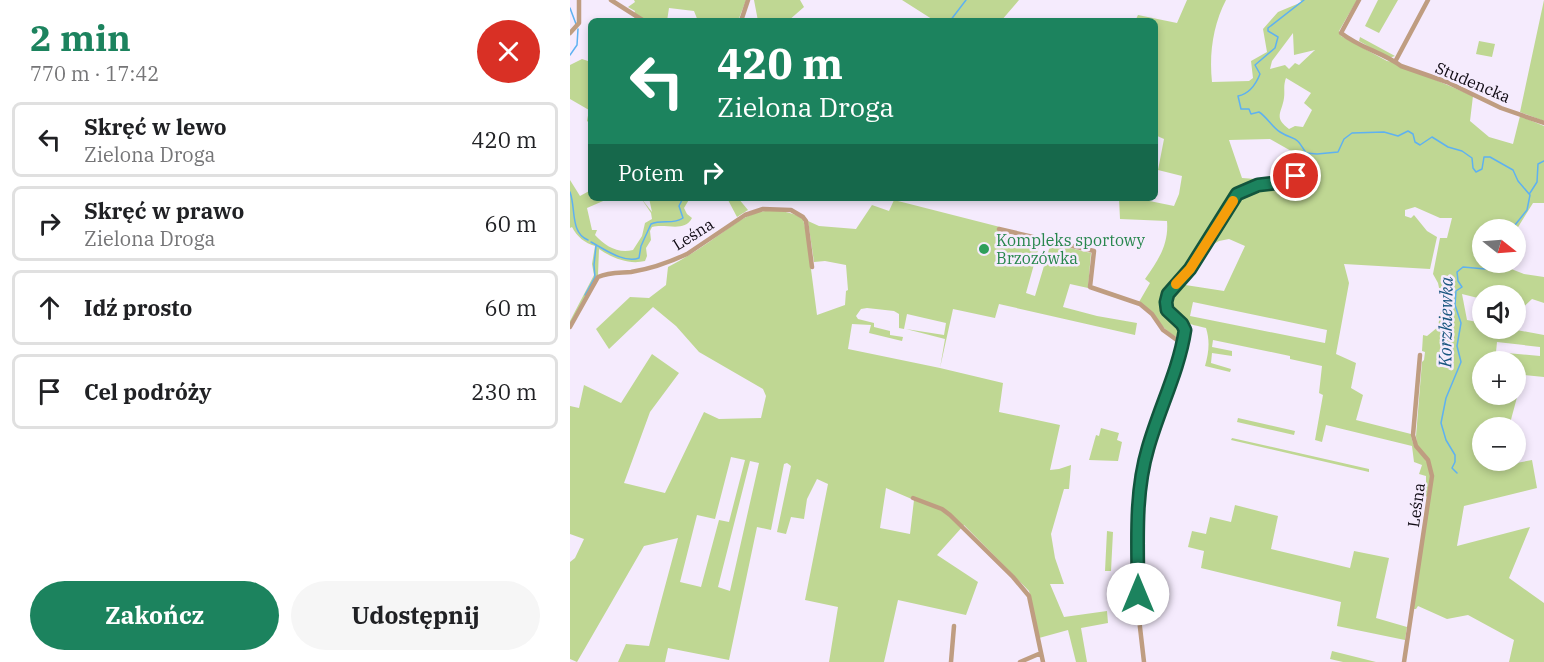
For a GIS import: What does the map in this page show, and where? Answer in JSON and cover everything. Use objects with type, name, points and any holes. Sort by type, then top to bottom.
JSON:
[{"type":"street","points":[[571,32],[579,23],[579,0]]},
{"type":"street","points":[[611,0],[639,18]]},
{"type":"street","points":[[742,18],[748,0]]},
{"type":"street","name":"Studencka","points":[[1359,0],[1341,33],[1387,59],[1396,60],[1410,69],[1447,82],[1501,108],[1544,123]]},
{"type":"street","points":[[1396,60],[1428,0]]},
{"type":"street","points":[[1144,662],[1138,610],[1140,486],[1148,447],[1177,362],[1185,330],[1167,310],[1166,298],[1190,269],[1237,194],[1258,185],[1292,181],[1296,176]]},
{"type":"street","name":"Leśna","points":[[570,327],[598,277],[605,274],[633,272],[677,259],[745,215],[763,209],[791,210],[803,217],[812,267]]},
{"type":"street","points":[[999,229],[1094,252],[1090,287],[1140,304],[1152,314],[1163,330],[1181,343]]},
{"type":"street","name":"Leśna","points":[[1404,662],[1432,476],[1428,460],[1416,447],[1413,435],[1420,356]]},
{"type":"street","points":[[913,498],[950,515],[1013,577],[1029,596],[1043,662]]},
{"type":"street","points":[[951,662],[954,626]]},
{"type":"street","points":[[1020,662],[1041,653]]},
{"type":"green space","points":[[634,0],[746,0],[739,18],[697,18],[694,11],[669,8],[667,18],[635,18],[633,16],[635,11],[628,7],[635,2]]},
{"type":"green space","points":[[754,0],[800,0],[804,7],[791,18],[757,18]]},
{"type":"green space","points":[[902,0],[1019,0],[1004,18],[930,18]]},
{"type":"green space","points":[[1187,0],[1226,0],[1213,40],[1212,82],[1249,81],[1253,78],[1251,61],[1267,52],[1263,29],[1278,12],[1302,2],[1300,0],[1357,0],[1339,31],[1341,36],[1387,61],[1473,96],[1470,121],[1489,137],[1513,144],[1520,116],[1544,126],[1544,203],[1533,203],[1523,219],[1472,219],[1472,273],[1521,273],[1544,277],[1544,303],[1532,299],[1526,305],[1526,285],[1472,285],[1472,296],[1462,294],[1467,320],[1472,321],[1472,339],[1526,339],[1526,332],[1544,335],[1544,377],[1526,375],[1526,355],[1540,356],[1540,347],[1497,342],[1496,351],[1472,351],[1472,405],[1515,405],[1512,417],[1472,417],[1472,471],[1526,471],[1526,461],[1532,460],[1537,488],[1464,506],[1457,546],[1530,527],[1509,578],[1544,603],[1544,662],[1509,662],[1514,640],[1468,615],[1447,619],[1418,606],[1413,609],[1433,475],[1429,459],[1417,446],[1416,436],[1422,362],[1425,352],[1422,351],[1423,335],[1427,336],[1438,327],[1442,302],[1438,283],[1433,274],[1440,238],[1447,238],[1452,218],[1440,218],[1415,207],[1405,210],[1405,216],[1411,218],[1414,215],[1427,231],[1437,237],[1430,269],[1344,264],[1349,283],[1336,354],[1356,363],[1351,388],[1363,395],[1356,420],[1411,434],[1414,445],[1428,463],[1430,478],[1428,498],[1426,496],[1426,476],[1419,474],[1422,465],[1414,462],[1412,446],[1326,425],[1322,442],[1315,440],[1323,395],[1319,393],[1322,366],[1290,359],[1290,356],[1213,340],[1212,347],[1232,351],[1232,356],[1212,353],[1211,363],[1231,369],[1230,372],[1205,366],[1208,347],[1206,328],[1179,319],[1168,306],[1166,311],[1182,328],[1182,337],[1179,338],[1167,331],[1139,302],[1150,283],[1145,279],[1164,245],[1167,221],[1120,219],[1119,201],[1150,201],[1174,206],[1182,176],[1158,170],[1164,139],[1158,136],[1158,19],[1177,23]],"holes":[[[1293,33],[1294,55],[1315,50],[1299,65],[1295,63],[1289,69],[1285,65],[1270,69],[1272,61]],[[1286,78],[1311,93],[1304,103],[1312,110],[1303,127],[1295,126],[1289,129],[1280,118]],[[1270,139],[1307,160],[1297,182],[1242,178],[1229,140]],[[1229,239],[1245,246],[1224,291],[1179,284],[1191,275],[1205,249],[1219,241]],[[1193,302],[1327,330],[1325,343],[1190,316]]]},
{"type":"green space","points":[[1378,0],[1398,0],[1379,33],[1365,26]]},
{"type":"green space","points":[[1544,0],[1544,121],[1520,112]]},
{"type":"green space","points":[[1138,15],[1153,18],[1136,18]]},
{"type":"green space","points":[[1360,37],[1395,56],[1389,58],[1359,41]]},
{"type":"green space","points":[[1479,41],[1495,44],[1492,57],[1476,54]]},
{"type":"green space","points":[[582,59],[588,61],[588,109],[570,99],[570,65]]},
{"type":"green space","points":[[570,180],[580,196],[588,192],[588,201],[603,201],[587,208],[592,230],[597,230],[595,235],[603,243],[617,250],[633,250],[642,236],[645,223],[652,219],[643,201],[652,212],[650,201],[688,201],[684,208],[692,218],[689,223],[680,226],[652,227],[645,261],[621,260],[599,249],[598,275],[570,326],[570,321],[594,275],[592,264],[595,246],[576,234],[572,227],[570,228]]},
{"type":"green space","points":[[729,201],[740,201],[748,210],[737,217]]},
{"type":"green space","points":[[894,201],[898,201],[1000,227],[999,232],[1040,243],[1026,293],[1035,296],[1049,243],[1091,253],[1088,288],[1070,284],[1063,307],[1137,323],[1135,335],[999,304],[995,318],[953,309],[940,368],[1003,383],[999,412],[1060,425],[1050,470],[1071,465],[1069,489],[1064,489],[1051,534],[1055,558],[1064,584],[1050,584],[1064,617],[1107,611],[1108,623],[1081,628],[1087,662],[1076,662],[1068,630],[1039,638],[1029,591],[964,525],[937,555],[978,582],[966,615],[898,600],[884,662],[829,662],[838,607],[805,600],[828,484],[817,479],[807,499],[804,519],[791,517],[786,534],[777,532],[791,466],[787,463],[784,464],[771,530],[757,527],[729,660],[668,648],[665,662],[618,662],[626,644],[649,646],[678,538],[644,546],[577,662],[570,659],[570,562],[575,558],[584,539],[570,534],[570,406],[579,408],[584,385],[621,403],[652,354],[679,373],[650,412],[624,483],[665,493],[704,412],[719,419],[761,418],[766,396],[763,389],[699,352],[676,326],[653,307],[609,349],[596,329],[630,297],[649,298],[666,285],[668,267],[743,219],[766,211],[785,212],[803,219],[817,315],[845,305],[848,290],[846,265],[825,261],[814,262],[808,221],[819,226],[856,229],[872,205],[889,211]],"holes":[[[861,309],[894,311],[899,314],[899,328],[904,329],[907,314],[946,323],[944,335],[906,329],[945,339],[940,368],[848,349],[852,324],[871,325],[869,333],[902,341],[903,337],[890,335],[890,331],[874,327],[874,323],[858,319],[856,316]],[[731,457],[745,460],[729,522],[719,520],[701,587],[680,582],[697,515],[715,519]],[[750,461],[759,463],[730,591],[718,587]],[[886,488],[914,500],[910,534],[880,528]]]},
{"type":"green space","points":[[1238,418],[1295,431],[1294,435],[1237,422]]},
{"type":"green space","points":[[1101,428],[1119,433],[1117,440],[1122,442],[1118,461],[1089,460],[1096,435],[1099,436]]},
{"type":"green space","points":[[1232,438],[1369,469],[1369,472],[1231,440]]},
{"type":"green space","points":[[1235,505],[1278,516],[1271,549],[1350,568],[1354,551],[1389,558],[1376,618],[1407,627],[1405,640],[1337,626],[1341,602],[1201,568],[1204,551],[1188,547],[1192,531],[1206,534],[1210,517],[1231,522]]},
{"type":"green space","points":[[1107,531],[1113,532],[1111,571],[1105,571]]},
{"type":"green space","points":[[1332,651],[1376,662],[1343,662],[1330,659]]},
{"type":"waterway","name":"Korzkiewka","points":[[952,18],[966,0]]},
{"type":"waterway","name":"Korzkiewka","points":[[1304,0],[1268,28],[1268,31],[1278,37],[1275,48],[1255,65],[1260,74],[1252,88],[1238,96],[1241,109],[1249,109],[1251,114],[1259,112],[1277,130],[1297,140],[1306,153],[1338,152],[1344,139],[1352,133],[1384,132],[1398,136],[1408,131],[1413,134],[1415,142],[1420,145],[1432,137],[1448,147],[1462,151],[1472,158],[1476,172],[1482,169],[1484,157],[1490,157],[1513,170],[1518,181],[1530,195],[1527,210],[1520,219]]},
{"type":"waterway","name":"Korzkiewka","points":[[570,8],[576,24]]},
{"type":"waterway","name":"Korzkiewka","points":[[570,55],[577,45],[578,29]]},
{"type":"waterway","points":[[1530,193],[1537,182],[1538,164],[1544,161]]},
{"type":"waterway","name":"Korzkiewka","points":[[570,192],[578,232],[588,240]]},
{"type":"waterway","name":"Korzkiewka","points":[[591,242],[621,257],[639,258],[641,246],[651,224],[683,218],[679,206],[682,201]]},
{"type":"waterway","points":[[585,295],[595,277],[596,246]]},
{"type":"waterway","name":"Korzkiewka","points":[[1457,473],[1452,468],[1455,455],[1446,440],[1441,423],[1446,398],[1461,362],[1457,346],[1461,323],[1455,305],[1456,291],[1462,287],[1458,281],[1457,272],[1463,267],[1472,268]]},
{"type":"slow traffic","points":[[1176,284],[1190,269],[1233,201]]},
{"type":"place","name":"Kompleks sportowy Brzozówka","points":[[984,249]]},
{"type":"route","points":[[1138,594],[1140,486],[1148,447],[1177,362],[1185,330],[1167,310],[1166,298],[1190,269],[1237,194],[1258,185],[1292,181],[1296,176]]}]
